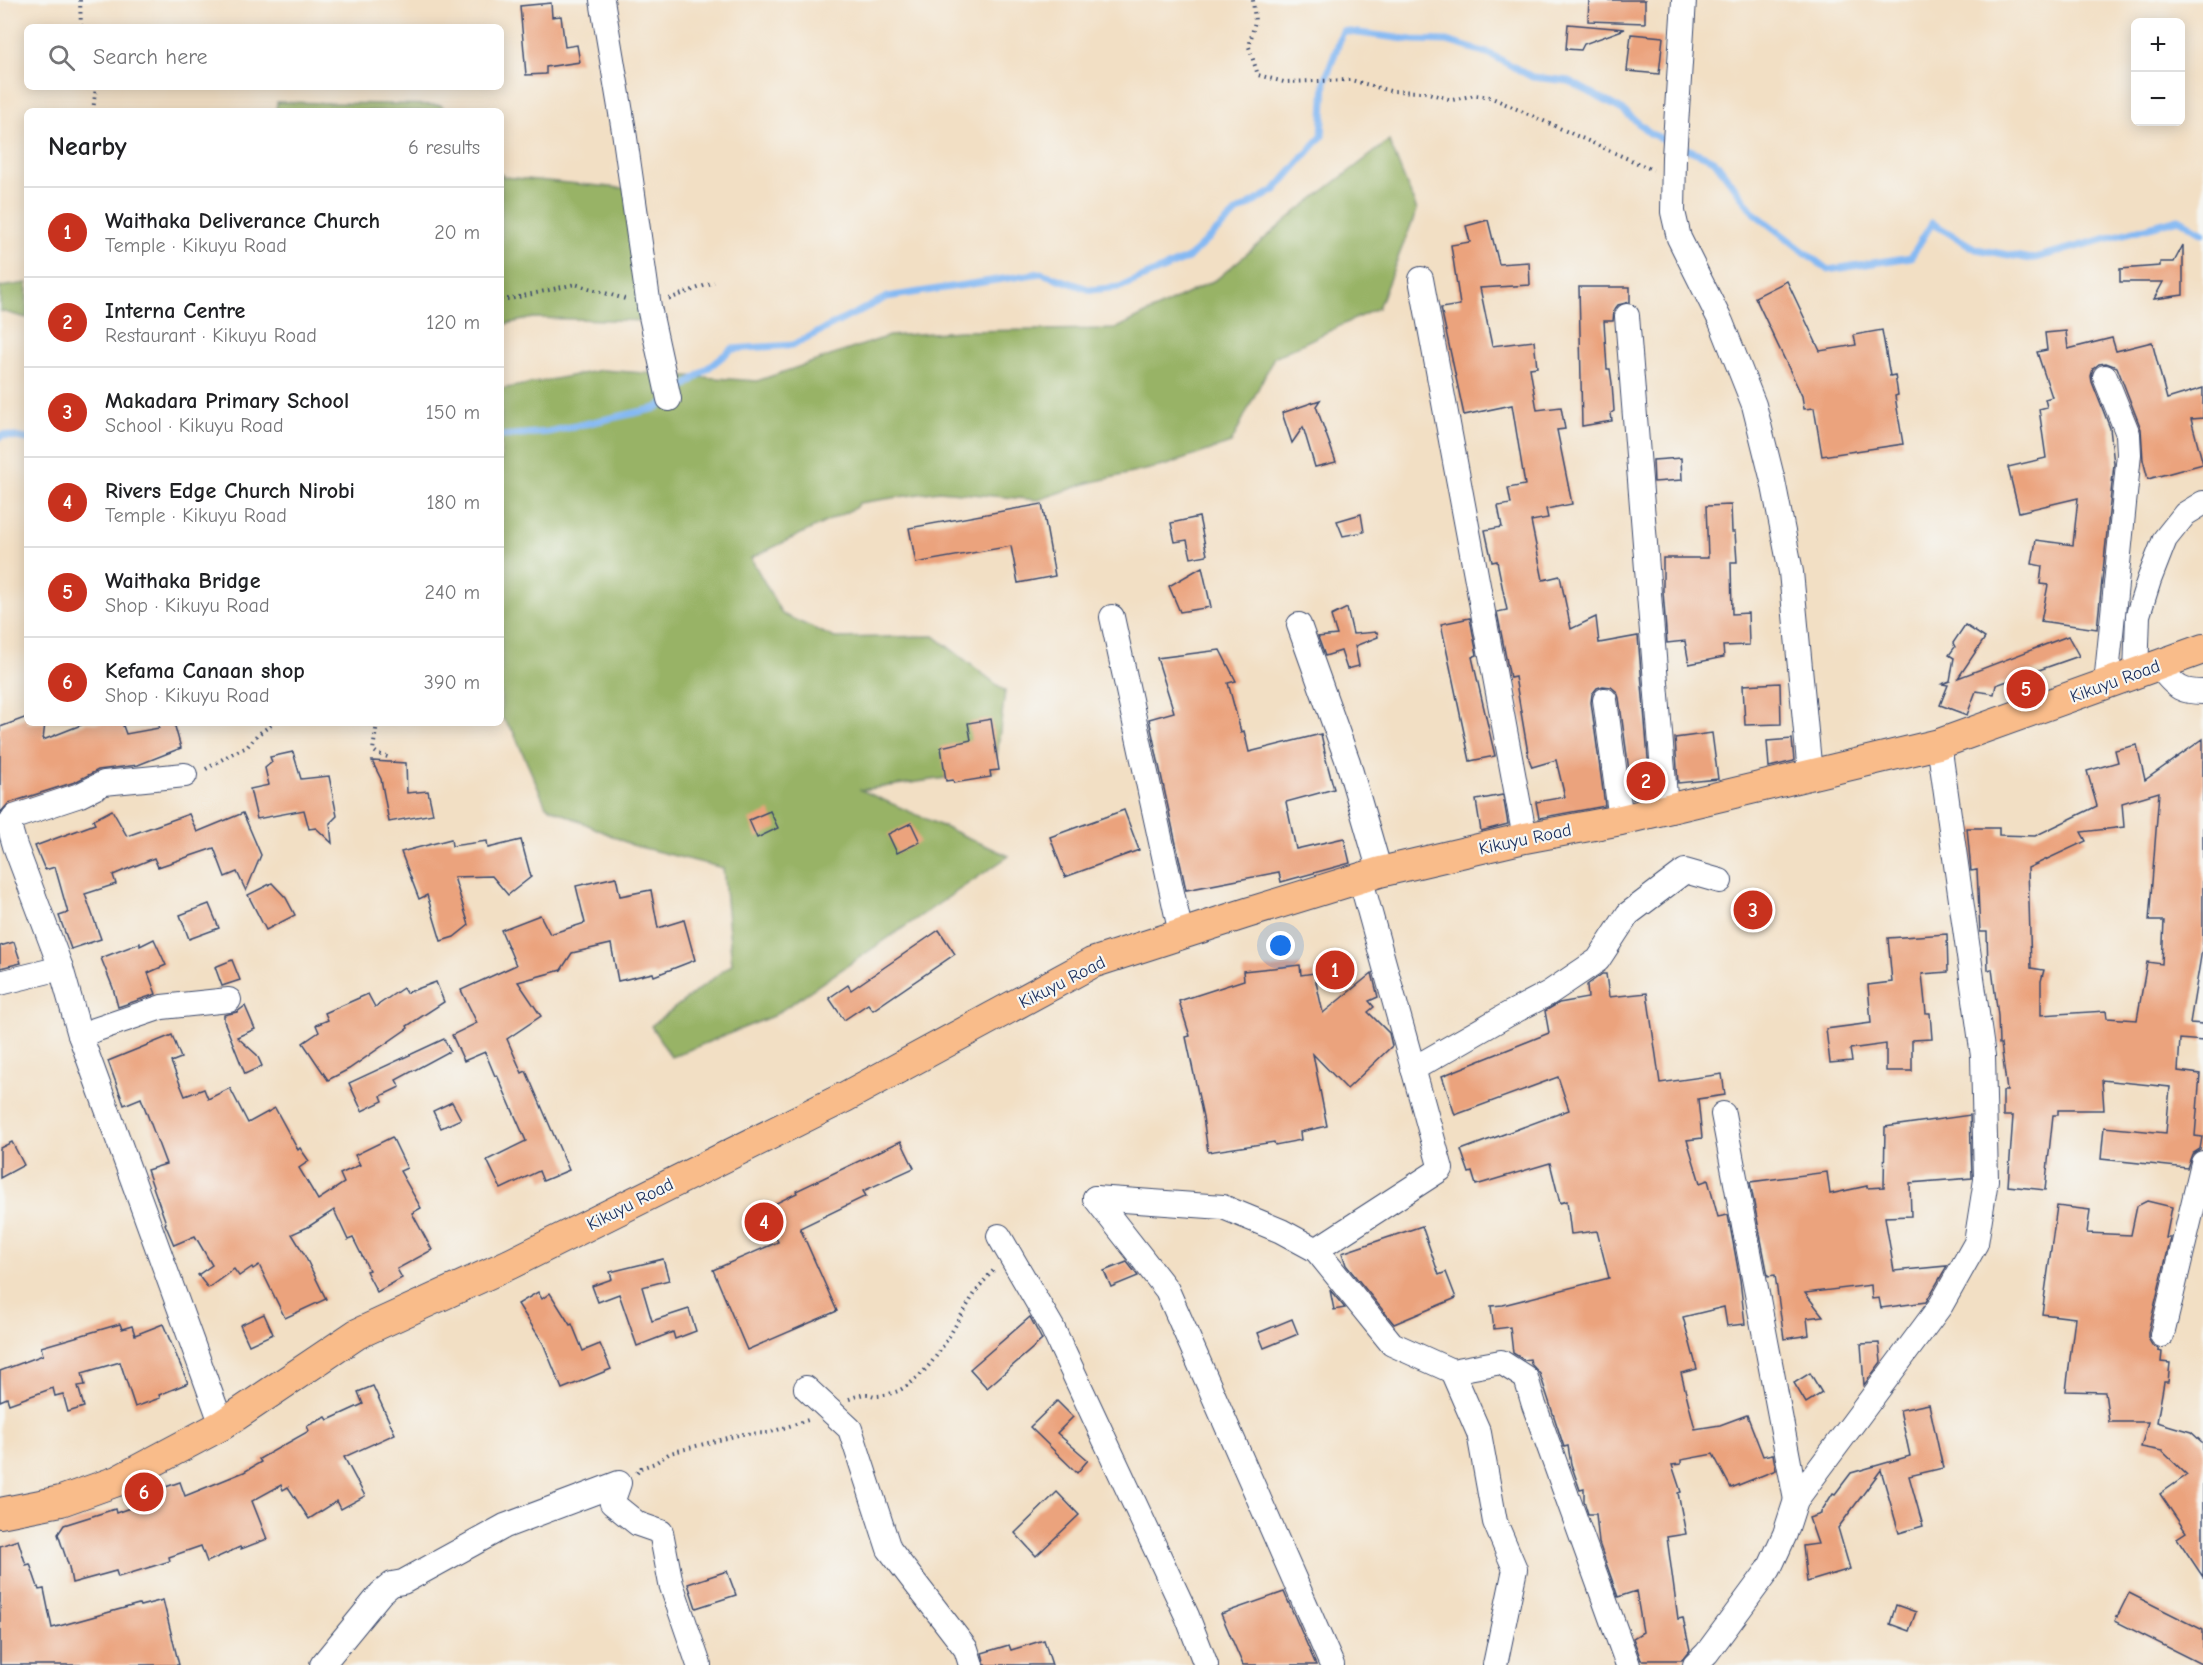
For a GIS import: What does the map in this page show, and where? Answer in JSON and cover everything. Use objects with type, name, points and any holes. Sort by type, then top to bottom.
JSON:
[{"type":"main road","name":"Kikuyu Road","points":[[0,1513],[61,1501],[117,1481],[222,1425],[357,1334],[520,1259],[835,1102],[1092,963],[1370,875],[1525,838],[1621,820],[1939,744],[2203,649]]},
{"type":"street","points":[[602,0],[624,131],[649,307],[669,399]]},
{"type":"street","points":[[1684,0],[1673,212],[1678,238],[1721,322],[1754,405],[1773,481],[1791,572],[1810,774]]},
{"type":"street","points":[[1421,279],[1525,838]]},
{"type":"street","points":[[1627,316],[1666,809]]},
{"type":"street","points":[[2104,377],[2128,434],[2129,453],[2106,684]]},
{"type":"street","points":[[2203,503],[2185,514],[2166,539],[2138,615],[2147,670],[2187,692],[2203,692]]},
{"type":"street","points":[[1112,617],[1181,934]]},
{"type":"street","points":[[1299,625],[1348,762],[1370,875],[1413,1069],[1441,1169],[1316,1250]]},
{"type":"street","points":[[1605,700],[1621,820]]},
{"type":"street","points":[[1695,1665],[1707,1653],[1769,1569],[1785,1534],[1796,1500],[1941,1305],[1976,1243],[1986,1180],[1983,1056],[1939,744]]},
{"type":"street","points":[[185,775],[104,783],[80,795],[14,817],[9,825],[61,968],[80,1035],[222,1425]]},
{"type":"street","points":[[1413,1069],[1550,993],[1598,960],[1628,914],[1685,871],[1720,881]]},
{"type":"street","points":[[0,983],[61,968]]},
{"type":"street","points":[[80,1035],[162,1007],[229,1000]]},
{"type":"street","points":[[1723,1114],[1796,1500]]},
{"type":"street","points":[[2162,1335],[2203,1163]]},
{"type":"street","points":[[1332,1665],[1167,1290],[1095,1198],[1223,1208],[1281,1232],[1316,1250],[1392,1344],[1452,1371],[1501,1362],[1526,1378],[1628,1665]]},
{"type":"street","points":[[999,1236],[1052,1327],[1187,1616],[1206,1665]]},
{"type":"street","points":[[1452,1371],[1479,1432],[1495,1522],[1515,1569],[1495,1665]]},
{"type":"street","points":[[806,1388],[850,1429],[889,1549],[966,1649],[971,1665]]},
{"type":"street","points":[[322,1665],[381,1593],[392,1584],[403,1582],[505,1526],[618,1483],[612,1503],[638,1524],[661,1532],[671,1584],[699,1665]]},
{"type":"path","points":[[80,0],[81,24]]},
{"type":"path","points":[[1253,0],[1256,21],[1249,47],[1258,75],[1284,81],[1351,80],[1390,91],[1425,92],[1452,100],[1475,95],[1490,97],[1673,179]]},
{"type":"path","points":[[93,108],[96,90]]},
{"type":"path","points":[[504,298],[510,299],[574,284],[649,307],[714,282]]},
{"type":"path","points":[[185,775],[204,770],[247,747],[257,735],[270,726]]},
{"type":"path","points":[[377,726],[373,750],[388,757]]},
{"type":"green space","points":[[277,102],[441,105],[444,108],[276,108]]},
{"type":"green space","points":[[1389,141],[1417,210],[1378,308],[1274,357],[1231,443],[1167,465],[1088,483],[1038,500],[939,491],[859,503],[855,508],[751,558],[782,614],[835,638],[934,636],[1005,691],[995,771],[861,790],[1009,856],[773,1016],[671,1057],[651,1026],[732,964],[723,868],[632,845],[546,806],[513,731],[504,720],[504,388],[602,370],[757,381],[889,336],[960,331],[1115,329],[1217,279],[1296,212]]},
{"type":"green space","points":[[504,177],[642,190],[651,321],[533,318],[504,324]]},
{"type":"green space","points":[[24,283],[24,317],[0,311],[0,287]]},
{"type":"building","points":[[1589,0],[1645,0],[1645,23],[1588,21]]},
{"type":"building","points":[[551,3],[552,17],[561,16],[565,47],[577,45],[580,62],[546,67],[546,74],[526,75],[520,6]]},
{"type":"building","points":[[1568,24],[1625,29],[1584,44],[1581,50],[1566,49]]},
{"type":"building","points":[[1631,34],[1663,37],[1659,74],[1627,71]]},
{"type":"building","points":[[1488,220],[1499,264],[1529,262],[1530,285],[1480,288],[1492,346],[1534,341],[1537,367],[1530,368],[1537,410],[1561,407],[1565,429],[1557,430],[1572,504],[1546,509],[1548,518],[1531,521],[1543,580],[1560,576],[1571,629],[1596,617],[1599,643],[1638,636],[1651,795],[1633,799],[1619,698],[1617,692],[1611,687],[1603,686],[1597,688],[1592,694],[1591,702],[1605,806],[1539,818],[1536,802],[1565,797],[1556,760],[1532,767],[1529,759],[1515,677],[1510,678],[1497,612],[1507,610],[1497,561],[1492,562],[1485,530],[1502,527],[1498,506],[1511,504],[1508,488],[1525,485],[1512,405],[1464,415],[1441,308],[1460,305],[1451,245],[1470,242],[1466,226]]},
{"type":"building","points":[[2183,245],[2183,295],[2154,299],[2163,282],[2120,282],[2120,269],[2160,266],[2160,262],[2174,262]]},
{"type":"building","points":[[1787,281],[1820,351],[1856,345],[1854,335],[1882,330],[1890,376],[1895,375],[1898,395],[1895,396],[1903,444],[1822,456],[1814,408],[1804,409],[1802,396],[1755,297]]},
{"type":"building","points":[[1579,287],[1630,287],[1630,302],[1618,305],[1614,310],[1613,321],[1604,321],[1607,369],[1610,369],[1612,383],[1614,411],[1611,413],[1612,421],[1582,426]]},
{"type":"building","points":[[2066,331],[2068,349],[2112,338],[2116,351],[2152,342],[2167,399],[2203,388],[2203,418],[2191,419],[2203,464],[2148,479],[2143,460],[2141,429],[2117,367],[2106,363],[2099,364],[2093,369],[2092,382],[2110,428],[2114,464],[2097,629],[2041,621],[2048,585],[2040,584],[2042,566],[2032,564],[2036,540],[2073,545],[2078,498],[2019,512],[2008,467],[2046,458],[2039,409],[2047,407],[2045,399],[2052,397],[2037,352],[2047,350],[2045,333]]},
{"type":"building","points":[[1320,400],[1316,406],[1336,462],[1315,467],[1303,427],[1292,443],[1282,413]]},
{"type":"building","points":[[1681,458],[1682,480],[1654,482],[1653,460]]},
{"type":"building","points":[[1042,504],[1055,576],[1018,583],[1011,546],[916,563],[909,528]]},
{"type":"building","points":[[1731,505],[1732,532],[1735,532],[1737,562],[1731,562],[1732,614],[1748,613],[1749,645],[1723,646],[1724,657],[1689,664],[1685,641],[1667,643],[1663,558],[1708,558],[1706,506]]},
{"type":"building","points":[[1361,514],[1364,532],[1343,536],[1337,521]]},
{"type":"building","points":[[1199,517],[1207,555],[1191,558],[1187,540],[1175,542],[1171,523]]},
{"type":"building","points":[[1202,567],[1211,607],[1180,612],[1169,586]]},
{"type":"building","points":[[1347,608],[1353,634],[1377,632],[1378,637],[1355,646],[1359,666],[1347,669],[1341,651],[1325,656],[1318,637],[1337,635],[1331,616]]},
{"type":"building","points":[[1470,618],[1477,655],[1472,657],[1495,756],[1470,761],[1441,624]]},
{"type":"building","points":[[1965,625],[1985,638],[1958,678],[2068,636],[2079,656],[1996,685],[1994,694],[1976,691],[1967,715],[1940,705],[1948,685],[1942,684],[1950,681],[1954,658],[1949,655],[1955,647],[1953,643]]},
{"type":"building","points":[[1220,650],[1236,681],[1228,683],[1241,732],[1244,731],[1249,752],[1321,734],[1334,789],[1286,802],[1296,849],[1344,838],[1350,863],[1281,882],[1279,872],[1186,890],[1149,719],[1174,712],[1157,658]]},
{"type":"building","points":[[1780,683],[1781,724],[1745,725],[1743,685]]},
{"type":"building","points":[[24,718],[24,726],[45,726],[43,740],[78,726],[123,726],[126,734],[159,728],[158,726],[175,726],[181,748],[138,765],[98,770],[75,782],[9,803],[0,813],[0,727]]},
{"type":"building","points":[[991,719],[999,770],[990,771],[991,777],[954,783],[953,780],[946,781],[941,747],[971,740],[968,723]]},
{"type":"building","points":[[1712,733],[1718,779],[1678,783],[1675,738]]},
{"type":"building","points":[[1792,739],[1794,761],[1769,767],[1767,741]]},
{"type":"building","points":[[2203,739],[2203,944],[2190,1023],[2203,1024],[2203,1041],[2180,1039],[2178,1071],[2200,1074],[2195,1136],[2202,1137],[2200,1149],[2192,1154],[2187,1168],[2101,1159],[2104,1127],[2166,1133],[2170,1087],[2102,1080],[2104,1110],[2058,1110],[2058,1115],[2053,1115],[2045,1190],[2008,1186],[2013,1116],[2003,1116],[2003,1091],[2007,1091],[2001,1044],[1999,1044],[1998,1016],[1992,969],[1988,970],[1987,932],[1980,932],[1977,870],[1971,871],[1967,828],[1999,828],[1999,835],[2035,836],[2097,806],[2087,771],[2118,762],[2115,750],[2137,745],[2145,780]],"holes":[[[2159,792],[2149,921],[2164,921],[2162,964],[2147,962],[2137,1020],[2107,1018],[2106,1011],[2041,1015],[2041,981],[2044,970],[2031,968],[2028,868],[2086,841],[2081,832],[2124,827],[2122,803]]]},
{"type":"building","points":[[293,752],[301,779],[329,776],[337,816],[330,823],[332,843],[316,828],[309,829],[304,810],[257,819],[250,789],[269,785],[265,768],[272,762],[270,757]]},
{"type":"building","points":[[372,761],[406,763],[407,793],[428,791],[433,814],[389,822],[381,779]]},
{"type":"building","points":[[1503,795],[1508,824],[1481,831],[1476,800]]},
{"type":"building","points":[[112,810],[127,836],[189,814],[197,832],[243,813],[261,855],[246,891],[237,872],[225,877],[214,848],[158,867],[154,858],[113,875],[116,884],[85,894],[101,939],[71,949],[59,916],[68,913],[55,867],[45,870],[35,846],[95,824],[93,820]]},
{"type":"building","points":[[1124,810],[1139,850],[1065,877],[1050,837]]},
{"type":"building","points":[[770,811],[778,828],[757,838],[749,820]]},
{"type":"building","points":[[911,823],[920,842],[897,853],[888,834]]},
{"type":"building","points":[[451,839],[452,846],[487,841],[488,848],[521,840],[531,877],[508,895],[492,876],[454,877],[469,925],[454,937],[441,941],[427,895],[419,899],[401,852]]},
{"type":"building","points":[[616,877],[620,896],[651,890],[658,928],[684,920],[695,960],[654,976],[653,973],[618,981],[611,944],[572,953],[561,970],[518,982],[541,1016],[507,1039],[522,1073],[526,1071],[569,1170],[543,1181],[539,1171],[501,1189],[487,1160],[526,1141],[485,1052],[464,1061],[452,1035],[477,1023],[461,990],[516,965],[501,930],[540,915],[550,934],[585,923],[576,886]]},
{"type":"building","points":[[272,883],[286,898],[295,915],[266,930],[248,895]]},
{"type":"building","points":[[209,904],[219,928],[189,939],[180,915]]},
{"type":"building","points":[[939,930],[955,954],[873,1010],[868,1004],[844,1020],[829,998],[848,985],[851,990]]},
{"type":"building","points":[[1947,934],[1948,972],[1922,974],[1926,1013],[1930,1013],[1932,1039],[1912,1040],[1912,1071],[1886,1071],[1886,1044],[1850,1049],[1852,1061],[1830,1063],[1826,1029],[1871,1023],[1868,985],[1892,982],[1888,938]]},
{"type":"building","points":[[154,939],[166,965],[148,973],[156,994],[118,1007],[101,958],[140,943],[140,946]]},
{"type":"building","points":[[14,942],[21,963],[0,968],[0,946]]},
{"type":"building","points":[[232,960],[240,980],[222,986],[215,967]]},
{"type":"building","points":[[1300,965],[1301,975],[1314,973],[1323,1013],[1372,973],[1378,997],[1369,1001],[1374,1007],[1368,1012],[1389,1033],[1392,1046],[1347,1089],[1313,1054],[1327,1126],[1300,1132],[1301,1140],[1208,1152],[1186,1037],[1190,1036],[1179,1001],[1244,980],[1243,971]]},
{"type":"building","points":[[1602,974],[1606,974],[1609,997],[1647,993],[1660,1083],[1722,1074],[1725,1095],[1698,1099],[1702,1138],[1687,1140],[1700,1183],[1708,1180],[1718,1217],[1728,1215],[1740,1280],[1745,1324],[1727,1326],[1724,1307],[1683,1317],[1697,1369],[1681,1373],[1695,1429],[1720,1425],[1747,1415],[1763,1456],[1773,1454],[1776,1470],[1731,1488],[1713,1454],[1681,1460],[1681,1464],[1672,1465],[1681,1492],[1678,1493],[1686,1534],[1667,1537],[1678,1619],[1683,1618],[1690,1650],[1682,1660],[1641,1660],[1633,1638],[1643,1632],[1636,1591],[1618,1597],[1599,1543],[1596,1514],[1588,1514],[1584,1501],[1584,1489],[1580,1490],[1571,1464],[1568,1446],[1564,1447],[1540,1374],[1531,1364],[1530,1359],[1524,1360],[1513,1353],[1510,1327],[1494,1329],[1491,1306],[1609,1278],[1597,1231],[1571,1234],[1567,1201],[1560,1203],[1550,1163],[1476,1185],[1461,1150],[1569,1110],[1558,1077],[1455,1115],[1442,1076],[1549,1033],[1545,1011],[1559,1003],[1588,998],[1587,985]]},
{"type":"building","points":[[436,982],[444,1002],[349,1069],[328,1080],[303,1043],[319,1032],[316,1025],[328,1020],[325,1013],[368,994],[375,1007],[403,988],[406,993]]},
{"type":"building","points":[[245,1006],[255,1029],[237,1037],[257,1055],[262,1066],[245,1074],[224,1021],[224,1015],[237,1012]]},
{"type":"building","points":[[172,1035],[181,1058],[171,1062],[185,1096],[204,1089],[208,1099],[230,1088],[248,1123],[275,1108],[298,1150],[300,1148],[309,1161],[299,1168],[318,1200],[344,1183],[340,1174],[360,1165],[355,1155],[392,1137],[407,1168],[400,1171],[421,1208],[412,1213],[432,1250],[397,1269],[402,1278],[377,1292],[353,1238],[348,1240],[334,1210],[308,1227],[292,1234],[326,1299],[285,1318],[259,1265],[239,1276],[234,1269],[208,1288],[198,1275],[212,1265],[195,1236],[174,1245],[165,1224],[147,1170],[166,1164],[141,1098],[124,1105],[108,1061]]},
{"type":"building","points":[[444,1039],[450,1051],[396,1080],[400,1087],[381,1096],[383,1101],[362,1111],[349,1083]]},
{"type":"building","points":[[452,1102],[461,1119],[441,1128],[433,1111]]},
{"type":"building","points":[[1970,1115],[1972,1178],[1910,1183],[1911,1216],[1885,1217],[1894,1271],[1947,1266],[1926,1302],[1881,1308],[1879,1298],[1872,1299],[1871,1285],[1805,1293],[1823,1316],[1807,1318],[1809,1335],[1784,1339],[1775,1275],[1768,1276],[1750,1182],[1827,1172],[1830,1194],[1867,1186],[1867,1188],[1884,1187],[1885,1127]]},
{"type":"building","points":[[901,1141],[914,1168],[863,1191],[866,1196],[800,1228],[837,1311],[747,1350],[713,1270],[778,1242],[762,1210],[797,1193],[796,1191]]},
{"type":"building","points":[[12,1142],[24,1165],[0,1178],[0,1148]]},
{"type":"building","points":[[2147,1201],[2172,1207],[2166,1238],[2171,1238],[2148,1338],[2158,1351],[2162,1352],[2161,1362],[2170,1363],[2168,1382],[2164,1382],[2157,1422],[2191,1432],[2203,1443],[2203,1577],[2177,1538],[2186,1532],[2160,1494],[2187,1475],[2162,1451],[2141,1447],[2148,1422],[2109,1422],[2105,1392],[2066,1391],[2075,1318],[2042,1314],[2057,1206],[2090,1210],[2087,1233],[2131,1235],[2137,1206]]},
{"type":"building","points":[[1422,1226],[1439,1275],[1446,1272],[1456,1298],[1394,1324],[1346,1265],[1342,1253]]},
{"type":"building","points":[[663,1259],[669,1280],[642,1287],[652,1321],[689,1309],[696,1331],[675,1339],[673,1332],[637,1346],[619,1294],[598,1302],[592,1286],[612,1279],[610,1272]]},
{"type":"building","points":[[1127,1262],[1138,1276],[1111,1287],[1104,1271]]},
{"type":"building","points":[[1330,1290],[1345,1308],[1334,1310]]},
{"type":"building","points":[[538,1292],[542,1299],[550,1293],[570,1325],[572,1324],[583,1351],[600,1344],[611,1369],[562,1389],[543,1343],[518,1304]]},
{"type":"building","points":[[264,1314],[273,1334],[249,1345],[240,1325]]},
{"type":"building","points":[[1030,1317],[1042,1340],[987,1388],[970,1369]]},
{"type":"building","points":[[1292,1319],[1298,1334],[1264,1348],[1258,1333]]},
{"type":"building","points":[[120,1324],[122,1329],[132,1326],[135,1335],[163,1324],[188,1383],[159,1395],[160,1398],[135,1407],[120,1362],[82,1373],[85,1385],[78,1386],[84,1407],[68,1412],[63,1394],[55,1396],[53,1388],[9,1404],[7,1398],[0,1401],[0,1371],[43,1355],[41,1347]]},
{"type":"building","points":[[1879,1343],[1881,1362],[1864,1385],[1861,1344]]},
{"type":"building","points":[[1810,1373],[1822,1393],[1806,1403],[1794,1383]]},
{"type":"building","points":[[373,1386],[395,1434],[344,1457],[365,1496],[341,1509],[337,1501],[309,1519],[288,1487],[283,1490],[281,1485],[252,1501],[267,1539],[241,1549],[240,1547],[207,1562],[201,1546],[169,1557],[170,1561],[118,1577],[116,1571],[72,1583],[58,1534],[64,1525],[115,1509],[116,1513],[160,1497],[157,1490],[180,1482],[185,1496],[244,1472],[261,1462],[259,1459],[309,1431],[307,1426],[326,1417],[328,1420],[363,1404],[358,1392]]},
{"type":"building","points":[[1057,1401],[1073,1417],[1057,1433],[1088,1460],[1077,1473],[1030,1427]]},
{"type":"building","points":[[1929,1404],[1943,1468],[1909,1476],[1923,1526],[1899,1533],[1881,1470],[1838,1528],[1850,1569],[1807,1582],[1803,1546],[1818,1544],[1809,1518],[1821,1514],[1833,1493],[1835,1494],[1851,1473],[1910,1456],[1900,1410]]},
{"type":"building","points":[[1057,1492],[1079,1515],[1036,1556],[1015,1533]]},
{"type":"building","points":[[18,1540],[26,1565],[30,1564],[39,1590],[44,1589],[52,1628],[139,1604],[140,1606],[163,1600],[179,1665],[0,1665],[0,1546]]},
{"type":"building","points":[[727,1571],[736,1595],[696,1608],[688,1584]]},
{"type":"building","points":[[1284,1592],[1316,1665],[1243,1665],[1221,1614]]},
{"type":"building","points":[[2129,1593],[2203,1630],[2203,1665],[2115,1621]]},
{"type":"building","points":[[1896,1605],[1916,1612],[1909,1631],[1890,1624]]},
{"type":"building","points":[[1044,1640],[1052,1665],[985,1665],[982,1653],[1009,1645],[1011,1650]]},
{"type":"waterway","points":[[504,436],[548,432],[657,408],[732,349],[793,345],[887,297],[1041,273],[1091,290],[1120,287],[1188,258],[1237,212],[1275,190],[1322,136],[1325,81],[1343,31],[1413,40],[1447,41],[1490,54],[1532,77],[1569,81],[1624,111],[1651,134],[1714,160],[1754,213],[1828,270],[1911,257],[1932,223],[1976,249],[2031,259],[2179,219],[2203,233]]},
{"type":"waterway","points":[[0,437],[3,435],[24,438]]},
{"type":"place","name":"Waithaka Bridge","points":[[2026,689]]},
{"type":"place","name":"Interna Centre","points":[[1646,781]]},
{"type":"place","name":"Makadara Primary School","points":[[1753,910]]},
{"type":"place","name":"Waithaka Deliverance Church","points":[[1335,970]]},
{"type":"place","name":"Rivers Edge Church Nirobi","points":[[764,1222]]},
{"type":"place","name":"Kefama Canaan shop","points":[[144,1492]]}]
